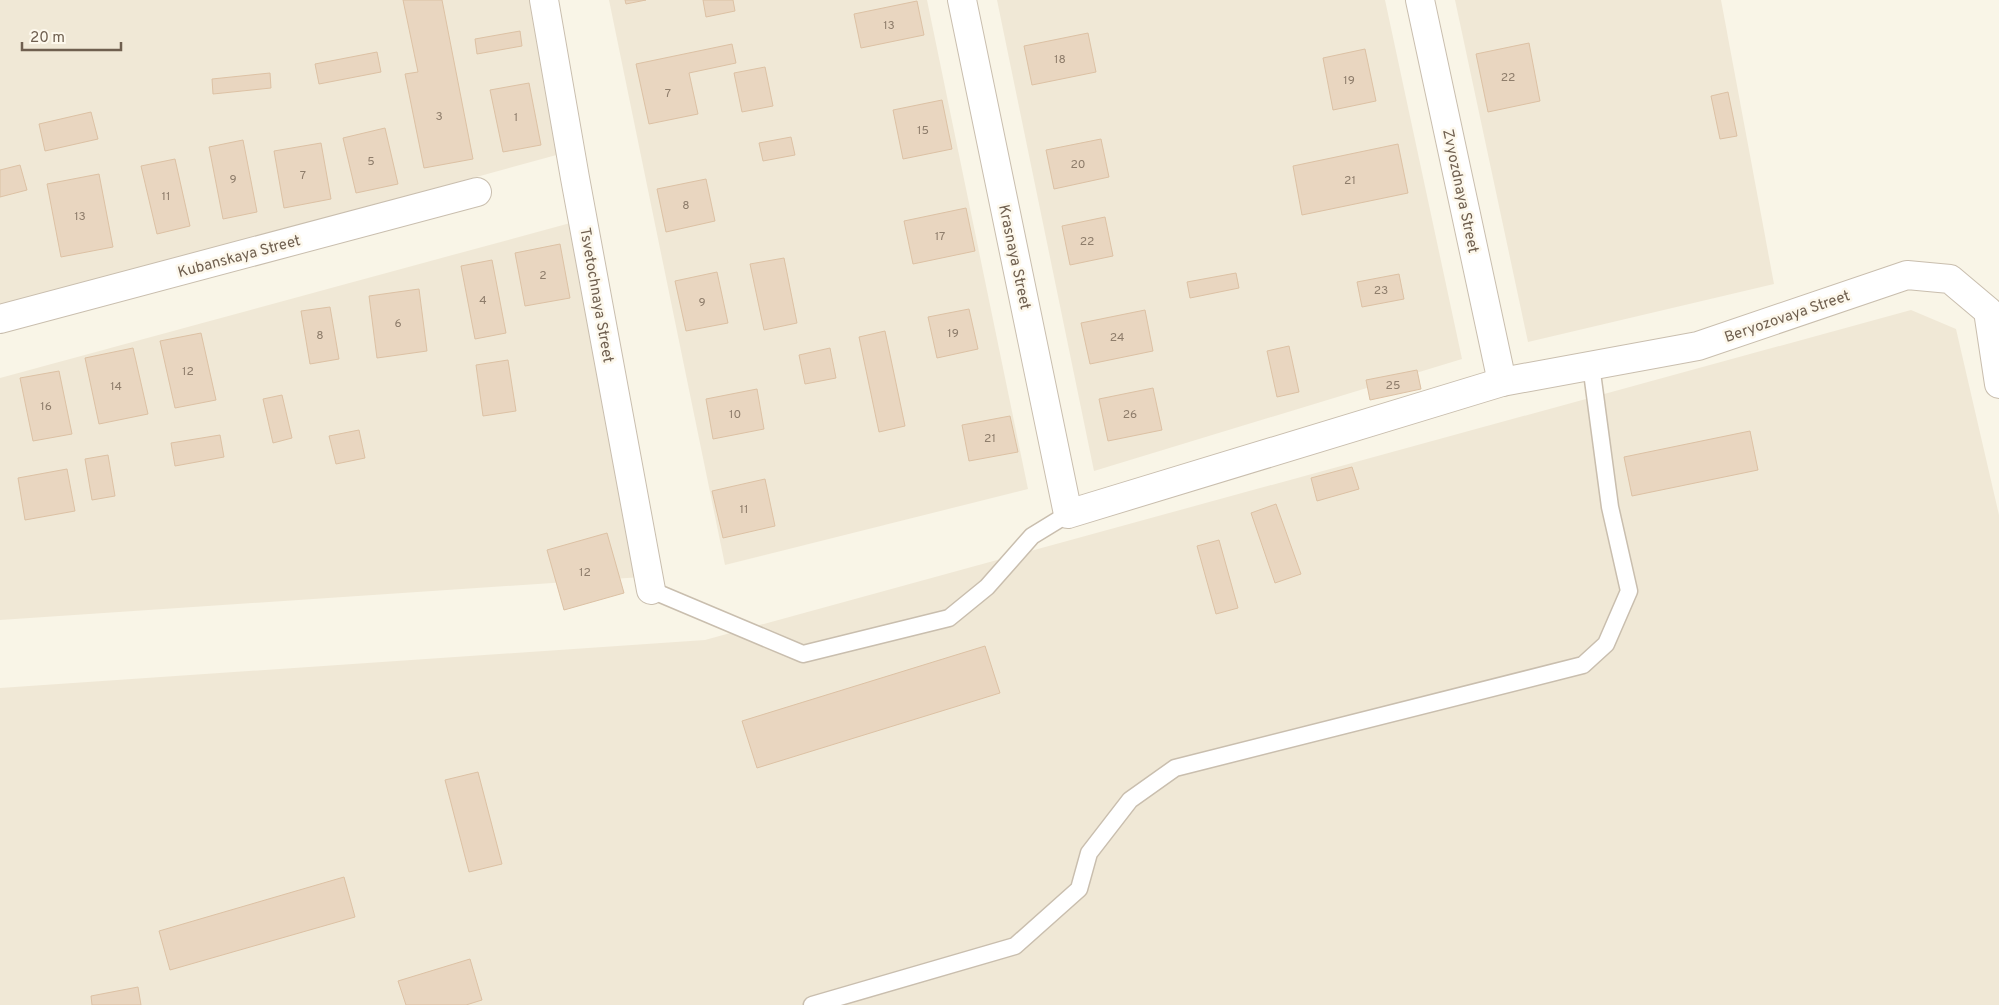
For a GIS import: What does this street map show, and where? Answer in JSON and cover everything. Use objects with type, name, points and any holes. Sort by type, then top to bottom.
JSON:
[{"type":"street","name":"Tsvetochnaya Street","points":[[544,0],[651,590]]},
{"type":"street","name":"Krasnaya Street","points":[[962,0],[1068,514]]},
{"type":"street","name":"Zvyozdnaya Street","points":[[1420,0],[1502,382]]},
{"type":"street","name":"Kubanskaya Street","points":[[0,319],[478,192]]},
{"type":"street","name":"Beryozovaya Street","points":[[1068,514],[1502,382],[1698,346],[1907,275],[1950,278],[1988,311],[1999,384]]},
{"type":"lane","points":[[812,1005],[1015,946],[1079,889],[1089,853],[1130,800],[1176,768],[1583,665],[1606,644],[1629,591],[1610,507],[1591,365]]},
{"type":"lane","points":[[651,590],[803,654],[948,618],[987,587],[1032,536],[1068,514]]},
{"type":"shaded area","points":[[0,0],[540,0],[571,151],[0,308]]},
{"type":"shaded area","points":[[609,0],[927,0],[1028,489],[725,565]]},
{"type":"shaded area","points":[[997,0],[1385,0],[1462,359],[1094,471]]},
{"type":"shaded area","points":[[1455,0],[1721,0],[1774,284],[1528,342]]},
{"type":"shaded area","points":[[585,219],[657,576],[0,620],[0,378]]},
{"type":"shaded area","points":[[1911,310],[1956,329],[1999,515],[1999,1005],[0,1005],[0,688],[705,640]]},
{"type":"building","points":[[403,0],[442,0],[473,159],[424,168],[405,74],[418,72]]},
{"type":"building","points":[[625,0],[646,0],[626,4]]},
{"type":"building","points":[[703,0],[733,0],[735,11],[706,17]]},
{"type":"building","points":[[917,1],[924,35],[861,48],[854,14]]},
{"type":"building","points":[[520,31],[522,46],[477,54],[475,39]]},
{"type":"building","points":[[1088,33],[1096,72],[1032,85],[1024,46]]},
{"type":"building","points":[[1529,43],[1540,101],[1488,112],[1476,54]]},
{"type":"building","points":[[732,44],[736,63],[689,73],[698,114],[649,124],[636,64]]},
{"type":"building","points":[[1365,49],[1376,101],[1333,110],[1323,58]]},
{"type":"building","points":[[377,52],[381,72],[319,84],[315,64]]},
{"type":"building","points":[[765,67],[773,106],[742,112],[734,73]]},
{"type":"building","points":[[270,73],[271,88],[213,94],[212,79]]},
{"type":"building","points":[[529,83],[541,145],[503,152],[490,90]]},
{"type":"building","points":[[1728,92],[1737,136],[1720,139],[1711,96]]},
{"type":"building","points":[[942,100],[952,149],[903,159],[893,110]]},
{"type":"building","points":[[91,112],[98,139],[45,151],[39,124]]},
{"type":"building","points":[[385,128],[398,184],[356,193],[343,138]]},
{"type":"building","points":[[791,137],[795,155],[763,161],[759,143]]},
{"type":"building","points":[[1101,139],[1109,177],[1054,189],[1046,150]]},
{"type":"building","points":[[243,140],[257,212],[223,219],[209,147]]},
{"type":"building","points":[[321,143],[331,199],[284,208],[274,151]]},
{"type":"building","points":[[1398,144],[1408,193],[1302,215],[1293,166]]},
{"type":"building","points":[[175,159],[190,226],[157,234],[141,166]]},
{"type":"building","points":[[20,165],[27,190],[0,197],[0,170]]},
{"type":"building","points":[[99,174],[113,247],[61,257],[47,184]]},
{"type":"building","points":[[706,179],[715,221],[666,232],[657,189]]},
{"type":"building","points":[[966,208],[975,251],[913,264],[904,221]]},
{"type":"building","points":[[1105,217],[1113,256],[1070,265],[1062,226]]},
{"type":"building","points":[[560,244],[570,298],[525,306],[515,253]]},
{"type":"building","points":[[784,258],[797,323],[764,330],[750,264]]},
{"type":"building","points":[[492,260],[506,333],[475,339],[461,266]]},
{"type":"building","points":[[717,272],[728,323],[686,331],[675,281]]},
{"type":"building","points":[[1236,273],[1239,288],[1190,298],[1187,282]]},
{"type":"building","points":[[1399,274],[1404,299],[1362,307],[1357,282]]},
{"type":"building","points":[[419,289],[427,351],[377,358],[369,296]]},
{"type":"building","points":[[330,307],[339,359],[310,364],[301,311]]},
{"type":"building","points":[[969,309],[978,349],[937,358],[928,317]]},
{"type":"building","points":[[1145,310],[1153,351],[1090,364],[1081,323]]},
{"type":"building","points":[[885,331],[905,426],[879,432],[859,337]]},
{"type":"building","points":[[201,333],[216,400],[175,408],[160,341]]},
{"type":"building","points":[[1289,346],[1299,392],[1277,397],[1267,351]]},
{"type":"building","points":[[133,348],[148,414],[99,424],[85,358]]},
{"type":"building","points":[[830,348],[836,378],[805,384],[799,355]]},
{"type":"building","points":[[508,360],[516,411],[483,416],[476,365]]},
{"type":"building","points":[[1417,370],[1421,389],[1370,400],[1366,380]]},
{"type":"building","points":[[59,371],[72,434],[33,441],[20,378]]},
{"type":"building","points":[[1153,388],[1162,430],[1108,441],[1099,399]]},
{"type":"building","points":[[757,389],[764,429],[713,439],[706,399]]},
{"type":"building","points":[[282,395],[292,438],[273,443],[263,399]]},
{"type":"building","points":[[1010,416],[1018,452],[969,461],[962,425]]},
{"type":"building","points":[[359,430],[365,458],[336,464],[329,436]]},
{"type":"building","points":[[1750,431],[1758,470],[1632,496],[1624,457]]},
{"type":"building","points":[[220,435],[224,457],[175,466],[171,443]]},
{"type":"building","points":[[108,455],[115,496],[92,500],[85,459]]},
{"type":"building","points":[[1352,467],[1359,489],[1317,501],[1311,478]]},
{"type":"building","points":[[67,469],[75,511],[25,520],[18,478]]},
{"type":"building","points":[[765,479],[775,526],[723,538],[712,491]]},
{"type":"building","points":[[1276,504],[1301,574],[1275,583],[1251,513]]},
{"type":"building","points":[[607,533],[624,593],[564,610],[547,550]]},
{"type":"building","points":[[1219,540],[1238,608],[1216,614],[1197,546]]},
{"type":"building","points":[[985,646],[1000,693],[757,768],[742,721]]},
{"type":"building","points":[[478,772],[502,864],[469,872],[445,780]]},
{"type":"building","points":[[344,877],[355,917],[170,970],[159,931]]},
{"type":"building","points":[[470,959],[482,1000],[466,1005],[406,1005],[398,981]]},
{"type":"building","points":[[138,987],[141,1005],[92,1005],[91,996]]}]
